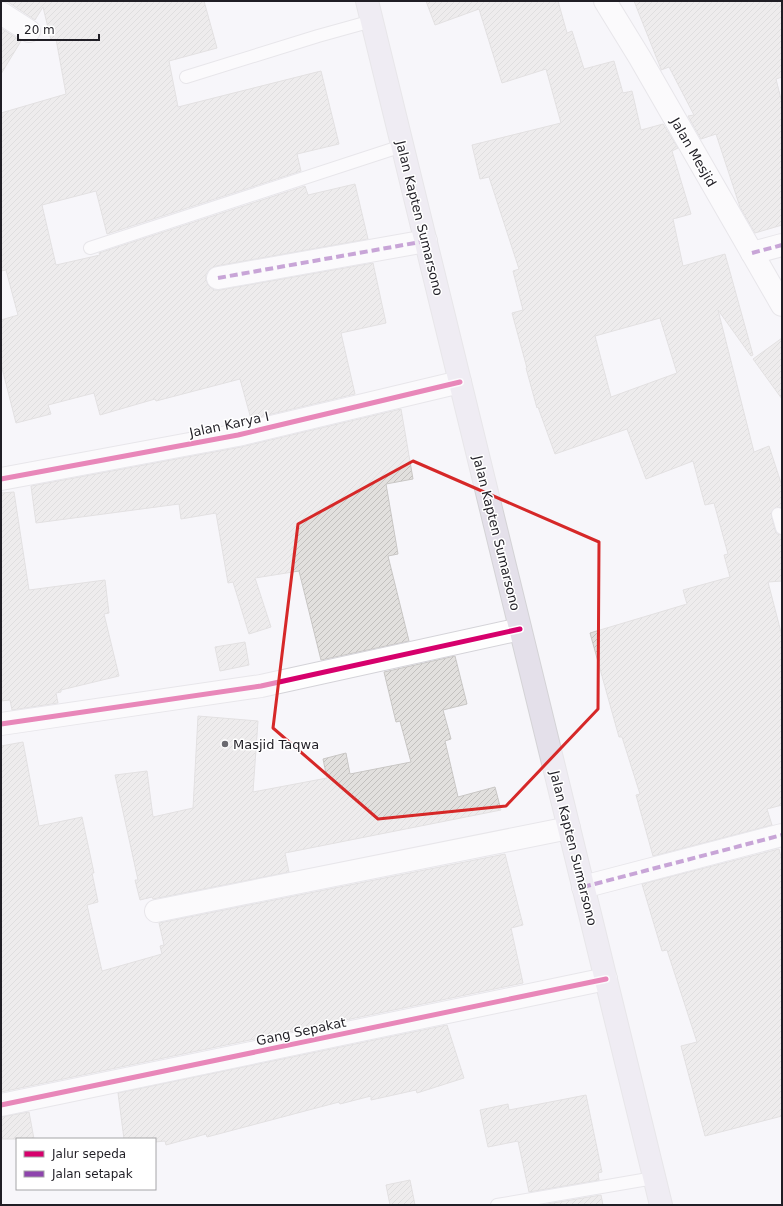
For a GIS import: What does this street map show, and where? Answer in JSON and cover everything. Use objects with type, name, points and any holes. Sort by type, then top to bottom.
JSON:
[{"type":"highway","name":"Jalan Kapten Sumarsono","points":[[370,11],[661,1205]]},
{"type":"street","name":"Jalan Mesjid","points":[[605,1],[640,58],[782,305]]},
{"type":"street","points":[[1,13],[29,31]]},
{"type":"street","points":[[218,278],[426,241]]},
{"type":"street","points":[[752,253],[782,245]]},
{"type":"street","name":"Jalan Karya I","points":[[1,479],[238,435],[460,382]]},
{"type":"street","points":[[1,724],[261,686],[520,629]]},
{"type":"street","points":[[156,911],[569,828]]},
{"type":"street","points":[[583,887],[782,835]]},
{"type":"street","name":"Gang Sepakat","points":[[1,1105],[606,979]]},
{"type":"lane","points":[[186,77],[318,36],[370,11]]},
{"type":"lane","points":[[90,248],[402,146]]},
{"type":"lane","points":[[778,514],[782,528]]},
{"type":"lane","points":[[497,1205],[654,1178]]},
{"type":"highlighted area","points":[[413,461],[599,542],[598,709],[506,806],[378,819],[273,728],[298,524]]},
{"type":"building","points":[[3,1],[204,1],[217,48],[169,61],[178,107],[321,71],[339,144],[297,154],[301,171],[107,234],[96,191],[42,205],[56,265],[100,255],[99,253],[305,186],[308,195],[355,184],[368,239],[216,266],[210,269],[206,274],[206,280],[209,286],[214,290],[220,290],[373,263],[386,323],[341,333],[355,394],[251,419],[240,379],[156,401],[155,399],[100,415],[94,393],[48,405],[51,414],[16,423],[1,364],[1,320],[18,315],[6,270],[1,271],[1,113],[66,94],[56,39],[51,40],[43,7],[35,20],[8,2]]},
{"type":"building","points":[[426,1],[558,1],[567,33],[572,31],[584,69],[614,61],[623,93],[632,91],[641,130],[663,124],[678,148],[672,151],[691,214],[673,219],[683,266],[725,254],[753,355],[751,356],[718,310],[754,452],[769,446],[782,486],[782,508],[776,507],[771,513],[777,534],[782,535],[782,581],[768,582],[782,636],[782,805],[767,809],[772,825],[653,856],[636,795],[640,794],[622,737],[619,737],[590,633],[687,604],[683,590],[730,577],[724,555],[728,554],[714,503],[705,505],[693,461],[646,479],[627,429],[555,454],[538,407],[537,408],[512,313],[523,310],[513,271],[519,269],[489,177],[480,179],[472,145],[561,123],[546,69],[502,83],[479,9],[435,25]],"holes":[[[660,318],[677,373],[611,397],[595,336]]]},
{"type":"building","points":[[634,1],[782,1],[782,77],[776,79],[782,103],[782,225],[755,233],[740,207],[716,134],[701,139],[688,116],[694,115],[669,67],[661,70]]},
{"type":"building","points":[[1,28],[21,41],[1,74]]},
{"type":"building","points":[[782,338],[782,399],[753,359]]},
{"type":"building","points":[[401,409],[413,479],[386,484],[398,554],[388,556],[409,641],[321,660],[299,571],[255,578],[271,627],[249,634],[233,582],[228,583],[216,513],[181,519],[179,504],[36,523],[31,486],[241,447]]},
{"type":"building","points":[[14,492],[29,590],[105,580],[109,613],[104,614],[119,676],[61,690],[61,692],[56,693],[58,703],[12,710],[10,700],[1,701],[1,493]]},
{"type":"building","points":[[245,642],[249,665],[220,671],[215,647]]},
{"type":"building","points":[[455,656],[467,704],[443,710],[451,739],[445,741],[458,797],[495,787],[501,810],[285,853],[289,872],[153,899],[152,897],[140,900],[135,880],[138,880],[115,775],[147,771],[153,817],[193,808],[198,716],[258,721],[253,792],[327,778],[323,759],[346,753],[350,774],[411,762],[400,721],[396,722],[384,672]]},
{"type":"building","points":[[23,742],[39,826],[82,817],[94,873],[92,873],[98,902],[87,905],[102,971],[162,954],[160,946],[164,945],[159,923],[505,854],[523,925],[511,928],[523,983],[1,1092],[1,746]]},
{"type":"building","points":[[779,849],[782,860],[782,1116],[705,1136],[681,1046],[697,1042],[667,950],[662,951],[642,884]]},
{"type":"building","points":[[447,1025],[464,1078],[417,1093],[416,1090],[371,1100],[371,1096],[340,1104],[339,1102],[207,1137],[206,1134],[166,1145],[165,1141],[156,1142],[156,1138],[124,1138],[118,1093]]},
{"type":"building","points":[[586,1095],[602,1172],[598,1173],[599,1180],[529,1192],[518,1141],[488,1147],[480,1110],[508,1104],[509,1110]]},
{"type":"building","points":[[29,1112],[34,1138],[1,1139],[1,1117]]},
{"type":"building","points":[[410,1180],[415,1205],[390,1205],[386,1185]]},
{"type":"building","points":[[601,1195],[603,1205],[541,1205]]},
{"type":"marked path","points":[[218,278],[426,241]]},
{"type":"marked path","points":[[752,253],[782,245]]},
{"type":"marked path","points":[[583,887],[782,835]]},
{"type":"cycle path","points":[[1,479],[238,435],[460,382]]},
{"type":"cycle path","points":[[1,724],[261,686],[520,629]]},
{"type":"cycle path","points":[[1,1105],[606,979]]},
{"type":"place","name":"Masjid Taqwa","points":[[225,744]]}]
